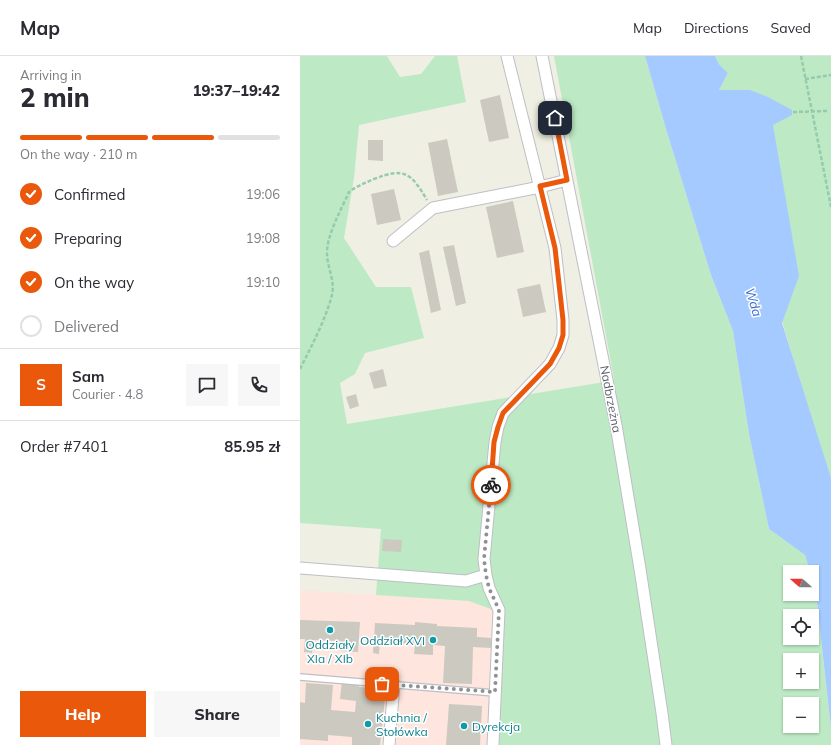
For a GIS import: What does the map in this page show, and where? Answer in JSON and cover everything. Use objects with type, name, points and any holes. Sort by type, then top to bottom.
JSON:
[{"type":"street","points":[[493,745],[499,610],[489,588],[484,559],[494,442],[503,413],[550,364],[559,348],[563,335],[563,320],[555,248],[507,56]]},
{"type":"street","name":"Nadbrzeżna","points":[[542,56],[616,425],[641,576],[666,745]]},
{"type":"street","points":[[393,240],[432,208],[567,180]]},
{"type":"street","points":[[300,568],[466,581],[486,575]]},
{"type":"street","points":[[389,745],[394,684]]},
{"type":"lane","points":[[300,677],[495,692]]},
{"type":"path","points":[[801,56],[831,207]]},
{"type":"path","points":[[805,79],[831,75]]},
{"type":"path","points":[[793,112],[827,111]]},
{"type":"path","points":[[300,369],[322,324],[332,294],[332,279],[327,255],[329,238],[349,192],[355,187],[389,173],[402,172],[410,177],[432,208]]},
{"type":"shaded area","points":[[300,590],[469,601],[504,614],[498,745],[300,745]]},
{"type":"green space","points":[[300,56],[387,56],[400,77],[421,74],[435,56],[457,56],[466,102],[359,125],[354,178],[344,238],[376,287],[411,287],[424,338],[365,353],[355,374],[340,383],[347,424],[598,383],[614,379],[554,56],[645,56],[711,275],[733,331],[749,434],[769,529],[805,555],[808,565],[783,565],[783,601],[817,601],[818,609],[783,609],[783,645],[819,645],[819,620],[831,728],[831,745],[498,745],[504,614],[469,601],[376,595],[381,529],[300,523]]},
{"type":"green space","points":[[715,56],[831,56],[831,486],[761,250],[750,90],[719,90],[728,73],[719,64]]},
{"type":"water","name":"Wda","points":[[645,56],[715,56],[719,64],[728,73],[719,90],[750,90],[768,97],[792,110],[792,115],[773,125],[799,276],[782,323],[831,478],[831,728],[819,609],[817,601],[819,601],[819,565],[808,565],[805,555],[769,529],[749,434],[733,331],[711,275]]},
{"type":"building","points":[[500,95],[509,138],[489,142],[480,100]]},
{"type":"building","points":[[447,139],[458,192],[438,196],[428,143]]},
{"type":"building","points":[[368,140],[383,140],[383,161],[368,160]]},
{"type":"building","points":[[394,189],[401,220],[377,225],[371,194]]},
{"type":"building","points":[[513,201],[524,252],[497,258],[486,207]]},
{"type":"building","points":[[454,245],[466,303],[456,306],[443,247]]},
{"type":"building","points":[[429,250],[441,310],[431,313],[419,253]]},
{"type":"building","points":[[540,284],[546,312],[523,317],[517,289]]},
{"type":"building","points":[[383,369],[387,386],[374,389],[369,373]]},
{"type":"building","points":[[356,394],[359,406],[350,409],[346,397]]},
{"type":"building","points":[[383,539],[402,540],[401,552],[382,551]]},
{"type":"building","name":"Oddziały XIa / XIb","points":[[300,620],[360,622],[358,652],[340,651],[341,641],[313,640],[312,653],[304,652],[305,639],[300,639]]},
{"type":"building","name":"Oddział XVI","points":[[415,622],[437,624],[437,626],[477,628],[477,637],[491,638],[491,648],[473,647],[472,684],[443,683],[445,646],[433,645],[433,655],[414,654],[415,644],[380,642],[379,654],[373,653],[375,623],[415,625]]},
{"type":"building","points":[[342,680],[359,682],[359,687],[386,689],[380,745],[352,745],[352,737],[328,735],[328,741],[300,739],[300,702],[305,703],[306,683],[333,685],[331,710],[355,712],[356,701],[340,699]]},
{"type":"building","name":"Dyrekcja","points":[[449,704],[482,706],[480,745],[446,745]]},
{"type":"way so far","points":[[382,684],[495,692],[499,610],[495,598],[489,588],[484,559],[491,485]]},
{"type":"place","name":"Oddziały XIa / XIb","points":[[330,630]]},
{"type":"place","name":"Oddział XVI","points":[[433,640]]},
{"type":"place","name":"Kuchnia / Stołówka","points":[[368,724]]},
{"type":"place","name":"Dyrekcja","points":[[464,726]]},
{"type":"route","points":[[491,485],[494,442],[503,413],[550,364],[559,348],[563,335],[563,320],[555,248],[540,186],[567,180],[555,118]]}]
